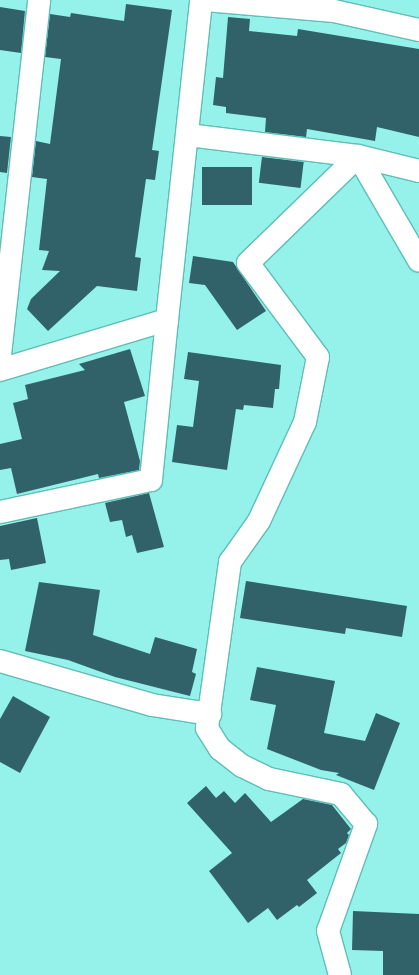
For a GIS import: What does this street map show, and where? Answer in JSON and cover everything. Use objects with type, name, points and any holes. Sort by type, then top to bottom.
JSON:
[{"type":"street","points":[[0,355],[39,0]]},
{"type":"street","points":[[0,512],[151,480],[188,135],[200,0]]},
{"type":"street","points":[[205,0],[334,11],[419,30]]},
{"type":"street","points":[[188,135],[358,156],[419,171]]},
{"type":"street","points":[[358,156],[419,261]]},
{"type":"street","points":[[340,975],[328,930],[366,824],[341,794],[269,779],[242,766],[220,749],[207,728],[230,562],[259,521],[305,422],[318,357],[248,263],[358,156]]},
{"type":"street","points":[[0,370],[167,320]]},
{"type":"street","points":[[0,661],[152,705],[210,714]]},
{"type":"building","points":[[126,4],[172,10],[152,150],[159,151],[155,180],[146,179],[135,257],[141,258],[137,291],[97,286],[48,331],[27,309],[31,299],[60,271],[42,270],[49,251],[39,250],[47,179],[32,177],[36,141],[50,144],[61,59],[45,57],[50,14],[70,17],[71,13],[124,21]]},
{"type":"building","points":[[0,7],[25,11],[21,53],[0,50]]},
{"type":"building","points":[[228,17],[250,19],[249,31],[297,36],[298,29],[419,49],[419,137],[377,127],[375,141],[307,129],[306,137],[265,132],[266,118],[226,113],[226,107],[213,105],[216,77],[223,78]]},
{"type":"building","points":[[0,136],[11,137],[7,173],[0,172]]},
{"type":"building","points":[[262,157],[304,162],[301,188],[259,183]]},
{"type":"building","points":[[202,167],[252,167],[252,205],[202,205]]},
{"type":"building","points":[[193,256],[233,262],[266,311],[237,330],[205,285],[189,283]]},
{"type":"building","points":[[130,349],[145,396],[124,402],[140,461],[139,470],[99,478],[98,474],[17,494],[11,468],[0,470],[0,444],[22,439],[13,403],[28,399],[25,385],[85,370],[79,364]]},
{"type":"building","points":[[188,352],[281,365],[279,389],[275,389],[273,408],[244,405],[243,410],[236,409],[227,470],[172,462],[177,425],[193,427],[199,381],[184,379]]},
{"type":"building","points":[[149,493],[164,547],[137,553],[132,535],[126,537],[122,520],[110,522],[105,503]]},
{"type":"building","points":[[37,518],[46,563],[11,570],[9,559],[0,560],[0,526]]},
{"type":"building","points":[[246,581],[407,606],[402,637],[346,628],[345,634],[240,618]]},
{"type":"building","points":[[39,582],[100,590],[93,635],[150,654],[155,637],[197,649],[192,672],[196,674],[190,696],[115,677],[68,660],[25,651]]},
{"type":"building","points":[[257,667],[335,681],[324,733],[365,741],[376,713],[400,723],[374,790],[336,775],[339,773],[321,770],[267,749],[276,705],[250,700]]},
{"type":"building","points":[[13,696],[50,717],[20,773],[0,762],[0,719]]},
{"type":"building","points":[[206,786],[216,798],[224,791],[235,803],[245,793],[271,822],[303,799],[332,805],[351,829],[347,833],[349,835],[346,843],[338,849],[341,853],[307,880],[317,893],[299,907],[297,905],[277,920],[268,908],[248,923],[209,871],[232,853],[187,803]]},
{"type":"building","points":[[353,911],[419,914],[419,975],[383,975],[383,951],[352,950]]}]
